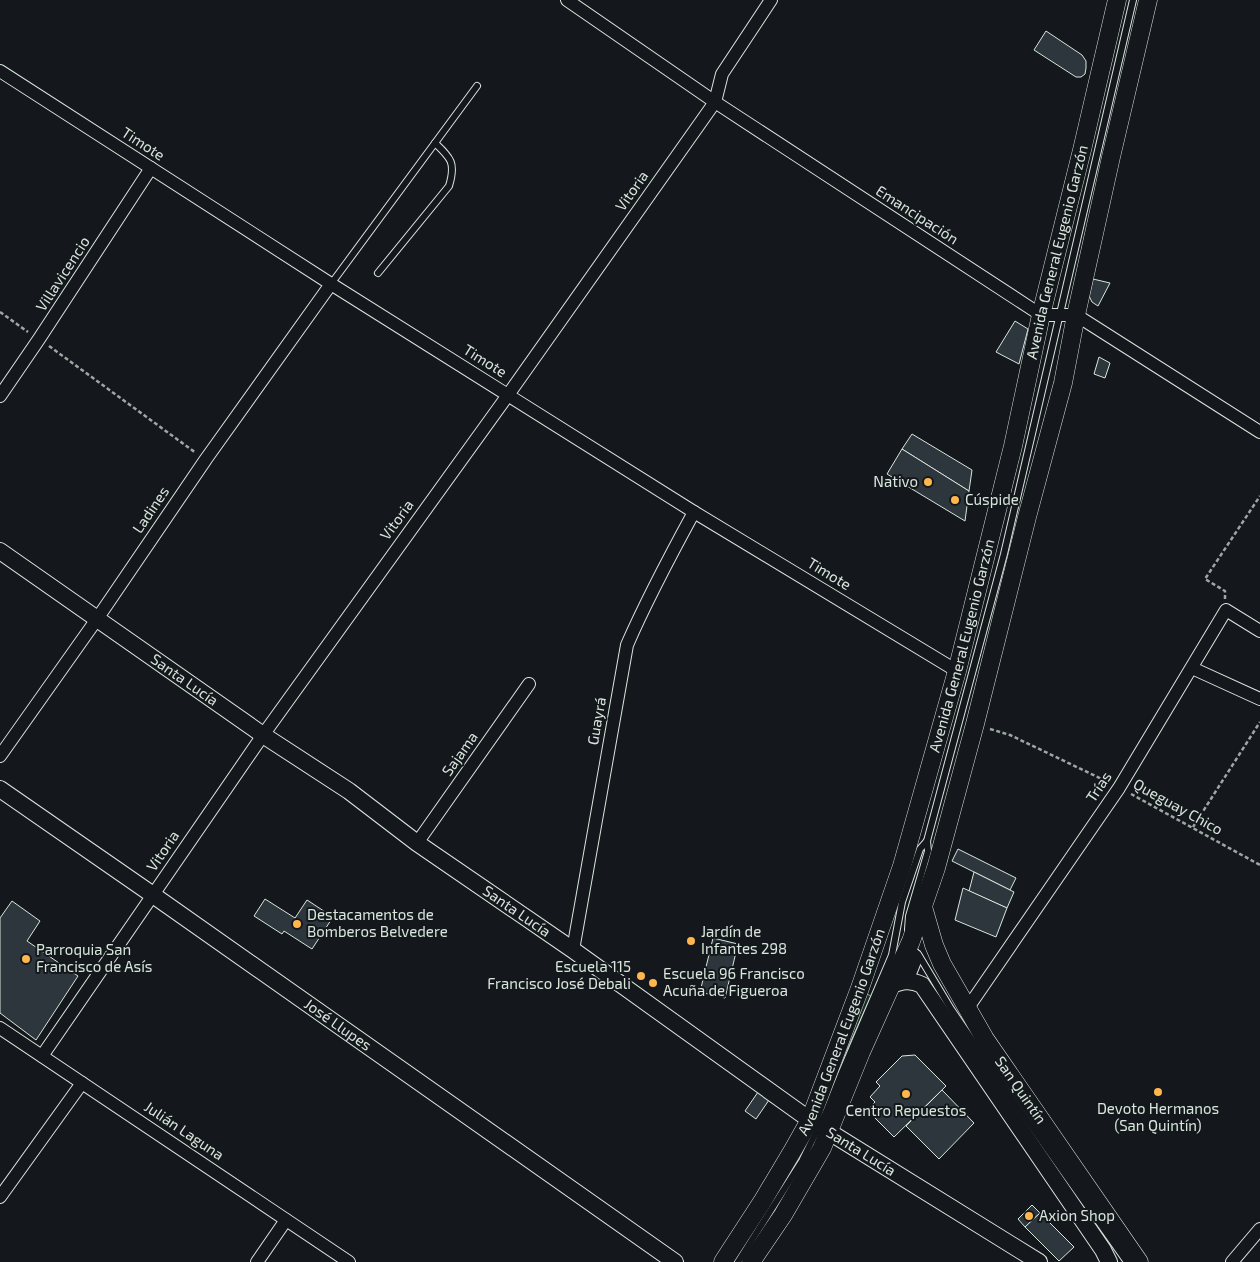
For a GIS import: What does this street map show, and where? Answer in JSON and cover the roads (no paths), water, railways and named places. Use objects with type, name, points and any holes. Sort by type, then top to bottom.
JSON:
[{"type":"main road","name":"Avenida General Eugenio Garzón","points":[[751,1262],[783,1215],[813,1165],[820,1126],[857,996],[893,894],[957,671],[1013,446],[1041,315],[1117,0]]},
{"type":"main road","name":"Avenida General Eugenio Garzón","points":[[723,1262],[762,1202],[820,1126],[865,1043],[911,941],[923,907],[936,868],[975,724],[1063,383],[1068,315],[1111,157],[1148,0]]},
{"type":"main road","name":"San Quintín","points":[[923,907],[934,945],[942,964],[985,1040],[1139,1262]]},
{"type":"street","name":"Emancipación","points":[[567,0],[715,102],[1041,315]]},
{"type":"street","name":"Vitoria","points":[[42,1056],[263,735],[508,395],[715,102],[722,74],[771,0]]},
{"type":"street","name":"Timote","points":[[0,71],[331,284],[694,512],[957,671]]},
{"type":"street","name":"Villavicencio","points":[[0,396],[151,168]]},
{"type":"street","name":"Ladines","points":[[0,756],[97,619],[206,459],[331,284]]},
{"type":"street","points":[[1041,315],[1068,315],[1260,432]]},
{"type":"street","name":"Guayrá","points":[[573,950],[627,645],[643,608],[694,512]]},
{"type":"street","name":"Santa Lucía","points":[[0,551],[263,735],[349,791],[417,843],[573,950],[820,1126],[1039,1262]]},
{"type":"street","name":"Trías","points":[[967,1009],[1119,788],[1226,610],[1260,631]]},
{"type":"street","points":[[1192,668],[1260,699]]},
{"type":"street","name":"Sajama","points":[[417,843],[529,684]]},
{"type":"street","name":"José Llupes","points":[[0,790],[153,895],[675,1262]]},
{"type":"street","name":"San Quintín","points":[[891,985],[904,981],[922,985],[1110,1262]]},
{"type":"street","name":"Julián Laguna","points":[[0,1028],[349,1262]]},
{"type":"street","points":[[0,1197],[82,1083]]},
{"type":"street","points":[[257,1262],[286,1220]]},
{"type":"street","points":[[1232,1262],[1260,1229]]},
{"type":"lane","name":"Avenida General Eugenio Garzón","points":[[911,941],[909,934],[910,916],[928,851],[927,841],[1068,315],[1133,0]]},
{"type":"lane","points":[[331,284],[477,86]]},
{"type":"lane","points":[[378,273],[449,186],[452,164],[447,154],[435,143]]},
{"type":"lane","name":"Avenida General Eugenio Garzón","points":[[738,1262],[802,1160],[820,1126],[892,955],[902,902],[920,849],[927,841]]},
{"type":"lane","name":"San Quintín","points":[[911,941],[950,1008],[1127,1262]]},
{"type":"place","name":"Nativo","points":[[928,482]]},
{"type":"place","name":"Cúspide","points":[[955,500]]},
{"type":"place","name":"Destacamentos de Bomberos Belvedere","points":[[297,924]]},
{"type":"place","name":"Jardín de Infantes 298","points":[[691,941]]},
{"type":"place","name":"Parroquia San Francisco de Asís","points":[[26,959]]},
{"type":"place","name":"Escuela 115 Francisco José Debali","points":[[641,976]]},
{"type":"place","name":"Escuela 96 Francisco Acuña de Figueroa","points":[[653,983]]},
{"type":"place","name":"Devoto Hermanos (San Quintín)","points":[[1158,1092]]},
{"type":"place","name":"Centro Repuestos","points":[[906,1094]]},
{"type":"place","name":"Axion Shop","points":[[1029,1216]]}]
